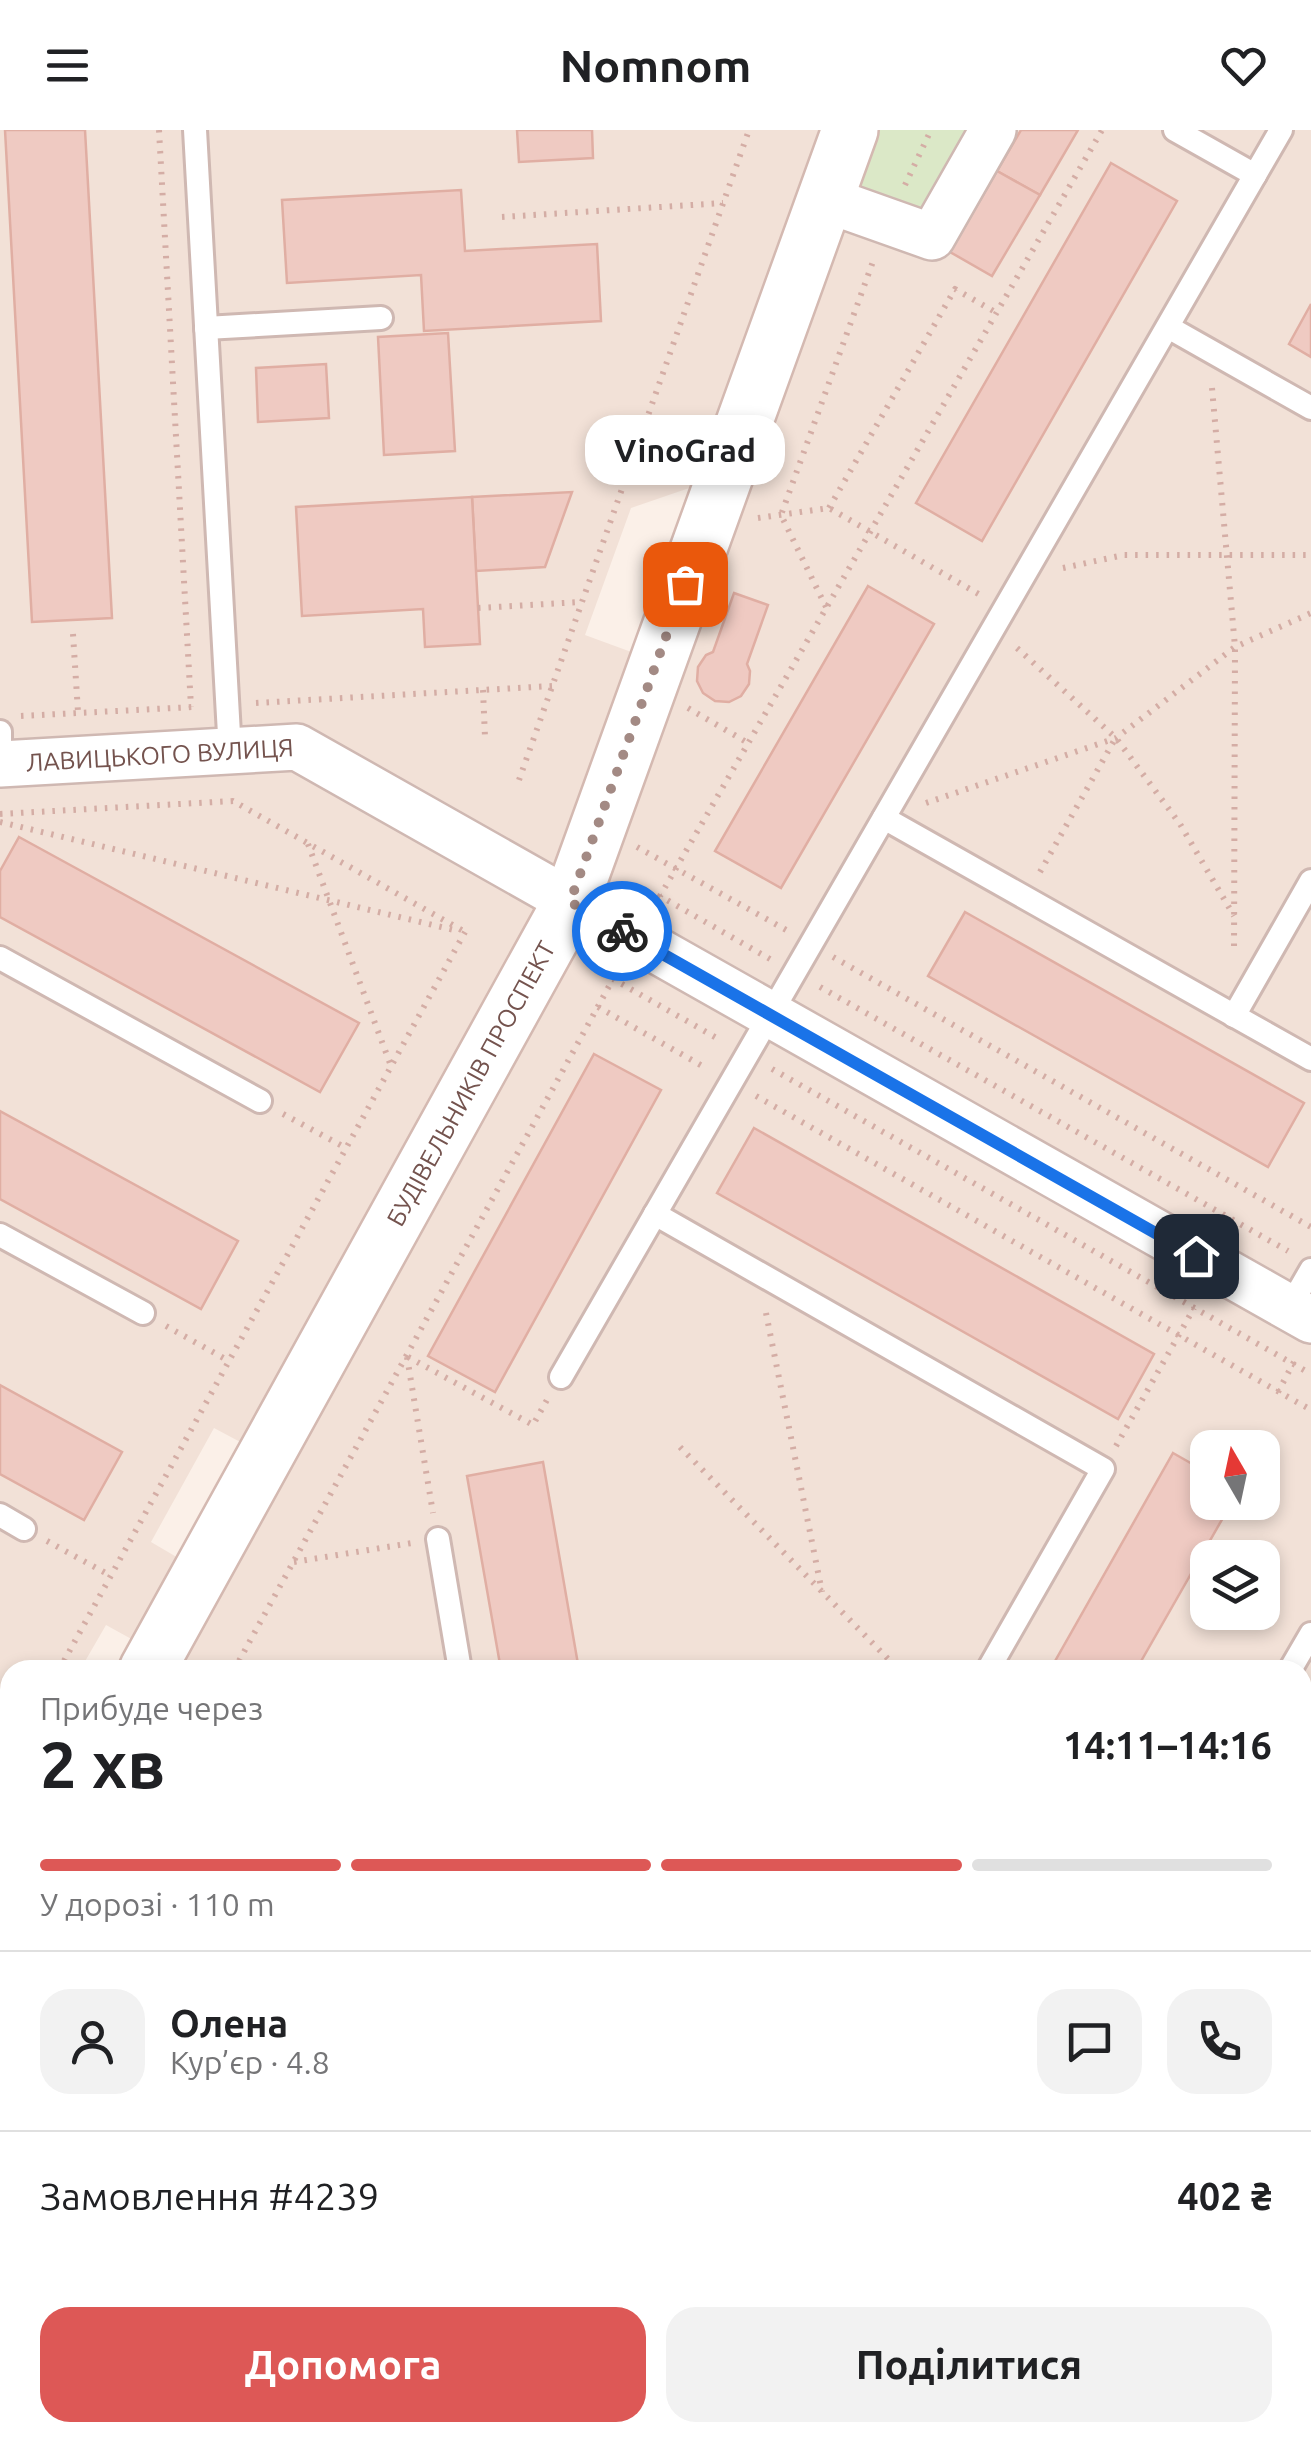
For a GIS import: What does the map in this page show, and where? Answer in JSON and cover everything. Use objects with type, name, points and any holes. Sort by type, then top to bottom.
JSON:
[{"type":"main road","name":"БУДІВЕЛЬНИКІВ ПРОСПЕКТ","points":[[153,1660],[570,902],[850,130]]},
{"type":"street","points":[[826,199],[932,237],[993,130]]},
{"type":"street","name":"ЛАВИЦЬКОГО ВУЛИЦЯ","points":[[0,757],[298,748],[770,1014],[1301,1300]]},
{"type":"lane","points":[[195,130],[230,752]]},
{"type":"lane","points":[[1175,130],[1255,176]]},
{"type":"lane","points":[[561,1377],[1281,130]]},
{"type":"lane","points":[[206,328],[382,318]]},
{"type":"lane","points":[[1168,327],[1311,408]]},
{"type":"lane","points":[[884,818],[1311,1059]]},
{"type":"lane","points":[[1234,1016],[1311,881]]},
{"type":"lane","points":[[0,958],[260,1101]]},
{"type":"lane","points":[[655,1214],[1102,1468],[994,1660]]},
{"type":"lane","points":[[0,1235],[143,1314]]},
{"type":"lane","points":[[0,1515],[24,1529]]},
{"type":"lane","points":[[438,1538],[458,1660]]},
{"type":"lane","points":[[1296,1660],[1311,1634]]},
{"type":"path","points":[[159,130],[191,707]]},
{"type":"path","points":[[519,780],[749,130]]},
{"type":"path","points":[[826,608],[781,515],[887,221],[930,130]]},
{"type":"path","points":[[1102,130],[660,896],[794,972],[1301,1300],[1294,1364],[1278,1392]]},
{"type":"path","points":[[502,217],[723,203]]},
{"type":"path","points":[[829,508],[955,289],[996,313]]},
{"type":"path","points":[[1208,350],[1236,647],[1234,1016]]},
{"type":"path","points":[[744,520],[829,508],[999,618],[1116,738],[1180,824],[1234,917]]},
{"type":"path","points":[[1023,577],[1124,555],[1311,555]]},
{"type":"path","points":[[478,608],[582,602]]},
{"type":"path","points":[[884,818],[1116,738],[1236,647],[1311,613]]},
{"type":"path","points":[[73,634],[78,713]]},
{"type":"path","points":[[20,716],[552,686]]},
{"type":"path","points":[[483,690],[485,737]]},
{"type":"path","points":[[678,703],[748,743]]},
{"type":"path","points":[[1025,898],[1116,738]]},
{"type":"path","points":[[0,814],[232,801],[465,932]]},
{"type":"path","points":[[0,822],[465,932]]},
{"type":"path","points":[[628,841],[1311,1228]]},
{"type":"path","points":[[307,843],[391,1066]]},
{"type":"path","points":[[64,1660],[465,932]]},
{"type":"path","points":[[240,1660],[613,979],[1311,1374]]},
{"type":"path","points":[[598,1007],[1311,1410]]},
{"type":"path","points":[[260,1101],[346,1148]]},
{"type":"path","points":[[758,1273],[822,1592]]},
{"type":"path","points":[[1102,1468],[1194,1308]]},
{"type":"path","points":[[143,1314],[229,1361]]},
{"type":"path","points":[[407,1356],[533,1424]]},
{"type":"path","points":[[294,1562],[438,1538],[407,1356]]},
{"type":"path","points":[[680,1446],[889,1660]]},
{"type":"path","points":[[24,1529],[110,1576]]},
{"type":"shaded area","points":[[0,130],[825,130],[695,486],[631,508],[585,635],[634,653],[537,919],[244,1444],[214,1428],[151,1542],[180,1559],[135,1641],[106,1625],[86,1660],[0,1660]]},
{"type":"shaded area","points":[[872,130],[1311,130],[1311,1660],[185,1660],[274,1499],[268,1495],[589,911]]},
{"type":"green space","points":[[872,130],[973,130],[924,215],[851,190]]},
{"type":"building","points":[[5,130],[85,130],[112,618],[32,622]]},
{"type":"building","points":[[517,130],[592,130],[593,158],[519,162]]},
{"type":"building","points":[[1021,130],[1078,130],[1040,195],[997,171]]},
{"type":"building","points":[[1111,163],[1177,201],[982,541],[916,503]]},
{"type":"building","points":[[997,171],[1040,195],[992,276],[950,252]]},
{"type":"building","points":[[461,190],[465,251],[597,244],[601,321],[424,331],[421,275],[287,283],[282,200]]},
{"type":"building","points":[[1311,304],[1311,357],[1289,344]]},
{"type":"building","points":[[448,333],[455,451],[384,455],[378,337]]},
{"type":"building","points":[[326,364],[329,418],[258,422],[256,368]]},
{"type":"building","points":[[572,492],[545,567],[476,571],[472,497]]},
{"type":"building","points":[[472,497],[480,644],[425,647],[423,609],[302,616],[296,507]]},
{"type":"building","points":[[868,586],[934,624],[781,888],[715,851]]},
{"type":"building","points":[[734,593],[768,605],[747,664],[749,684],[741,696],[729,702],[715,701],[703,693],[697,681],[698,667],[713,652]]},
{"type":"building","points":[[19,837],[359,1023],[320,1092],[0,917],[0,871]]},
{"type":"building","points":[[965,912],[1304,1103],[1268,1167],[928,976]]},
{"type":"building","points":[[594,1054],[661,1090],[495,1392],[428,1356]]},
{"type":"building","points":[[0,1111],[238,1241],[201,1309],[0,1199]]},
{"type":"building","points":[[754,1128],[1154,1354],[1118,1419],[717,1193]]},
{"type":"building","points":[[0,1385],[122,1452],[84,1520],[0,1474]]},
{"type":"building","points":[[1173,1453],[1190,1463],[1190,1520],[1222,1520],[1210,1540],[1190,1540],[1190,1576],[1142,1660],[1056,1660]]},
{"type":"building","points":[[543,1462],[577,1660],[499,1660],[467,1476]]},
{"type":"way so far","points":[[622,931],[570,902],[685,584]]},
{"type":"place","name":"VinoGrad","points":[[685,584]]},
{"type":"route","points":[[622,931],[1196,1256]]}]
